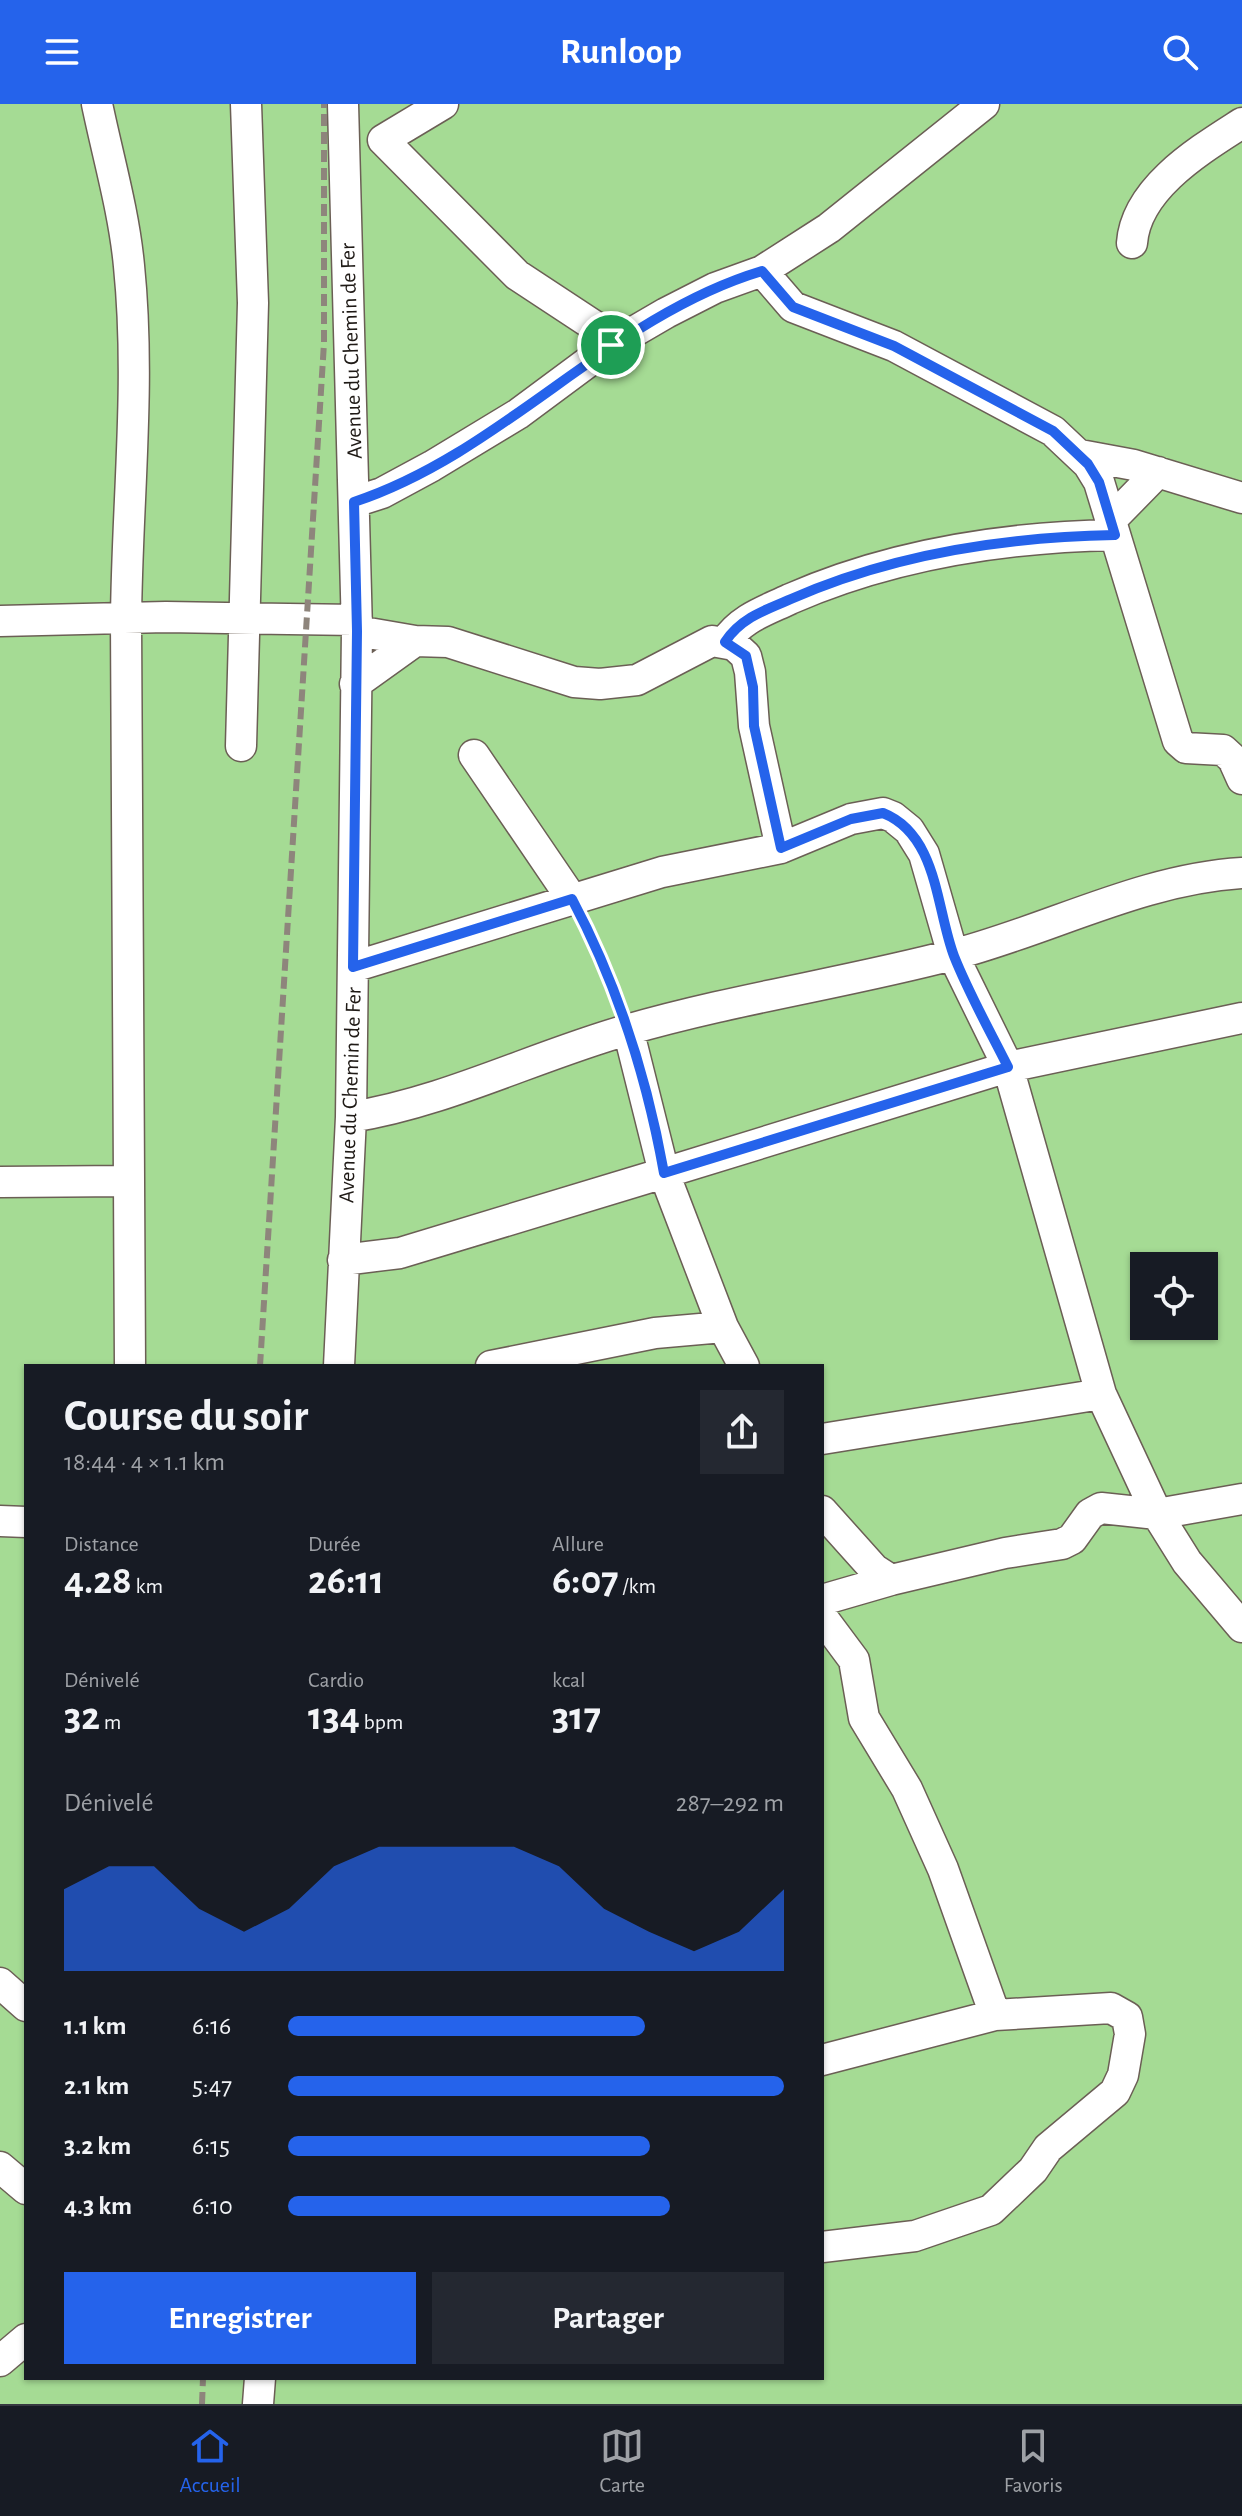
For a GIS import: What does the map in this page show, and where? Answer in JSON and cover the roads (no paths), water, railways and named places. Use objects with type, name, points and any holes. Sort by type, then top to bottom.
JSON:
[{"type":"street","points":[[97,104],[130,278],[135,414],[127,522],[126,620],[130,1364]]},
{"type":"street","points":[[241,746],[247,618],[253,303],[246,104]]},
{"type":"street","name":"Avenue du Chemin de Fer","points":[[339,1364],[351,1117],[357,625],[343,104]]},
{"type":"street","points":[[443,104],[383,140],[517,275],[596,327],[611,345]]},
{"type":"street","points":[[354,502],[382,493],[518,414],[611,345],[715,288],[762,271],[829,228],[984,104]]},
{"type":"street","points":[[1132,243],[1133,226],[1152,194],[1185,163],[1242,123]]},
{"type":"street","points":[[762,271],[793,307],[894,346],[939,368],[1053,431],[1080,455],[1099,482],[1178,741],[1186,748],[1223,750],[1233,759],[1242,779]]},
{"type":"street","points":[[1080,455],[1158,472],[1242,498]]},
{"type":"street","points":[[725,642],[735,626],[747,618],[824,585],[896,560],[1113,528],[1158,472]]},
{"type":"street","points":[[0,621],[247,618],[357,625],[415,641],[448,642],[574,682],[600,684],[637,680],[712,641],[725,642],[746,656],[753,687],[754,726],[781,848]]},
{"type":"street","points":[[355,684],[415,641]]},
{"type":"street","points":[[474,755],[572,899]]},
{"type":"street","points":[[353,967],[662,872],[781,848],[851,819],[883,813],[893,817],[909,830],[924,854],[953,955],[1008,1067],[1101,1394],[1157,1514],[1196,1574],[1242,1627]]},
{"type":"street","points":[[351,1117],[424,1100],[628,1029],[953,955],[1079,911],[1202,875],[1242,873]]},
{"type":"street","points":[[343,1260],[400,1253],[1008,1067],[1242,1018]]},
{"type":"street","points":[[628,1029],[664,1173],[723,1327],[743,1364]]},
{"type":"street","points":[[0,1182],[127,1181]]},
{"type":"street","points":[[501,1364],[655,1333],[723,1327]]},
{"type":"street","points":[[824,1439],[1101,1394]]},
{"type":"street","points":[[824,1599],[1005,1553],[1062,1544],[1072,1539],[1090,1514],[1101,1508],[1157,1514],[1242,1499]]},
{"type":"street","points":[[824,1513],[874,1569],[891,1580]]},
{"type":"street","points":[[0,1521],[24,1522]]},
{"type":"street","points":[[824,1620],[854,1660],[864,1718],[907,1789],[943,1869],[995,2015]]},
{"type":"street","points":[[0,1983],[24,2004]]},
{"type":"street","points":[[824,2059],[995,2015],[1111,2008],[1127,2017],[1130,2034],[1123,2075],[1115,2092],[1048,2148],[1033,2170],[982,2215],[915,2236],[824,2247]]},
{"type":"street","points":[[0,2167],[24,2187]]},
{"type":"street","points":[[0,2361],[24,2341]]},
{"type":"street","points":[[258,2404],[260,2380]]},
{"type":"railway","points":[[260,1364],[324,343],[324,104]]},
{"type":"railway","points":[[202,2404],[203,2380]]}]
